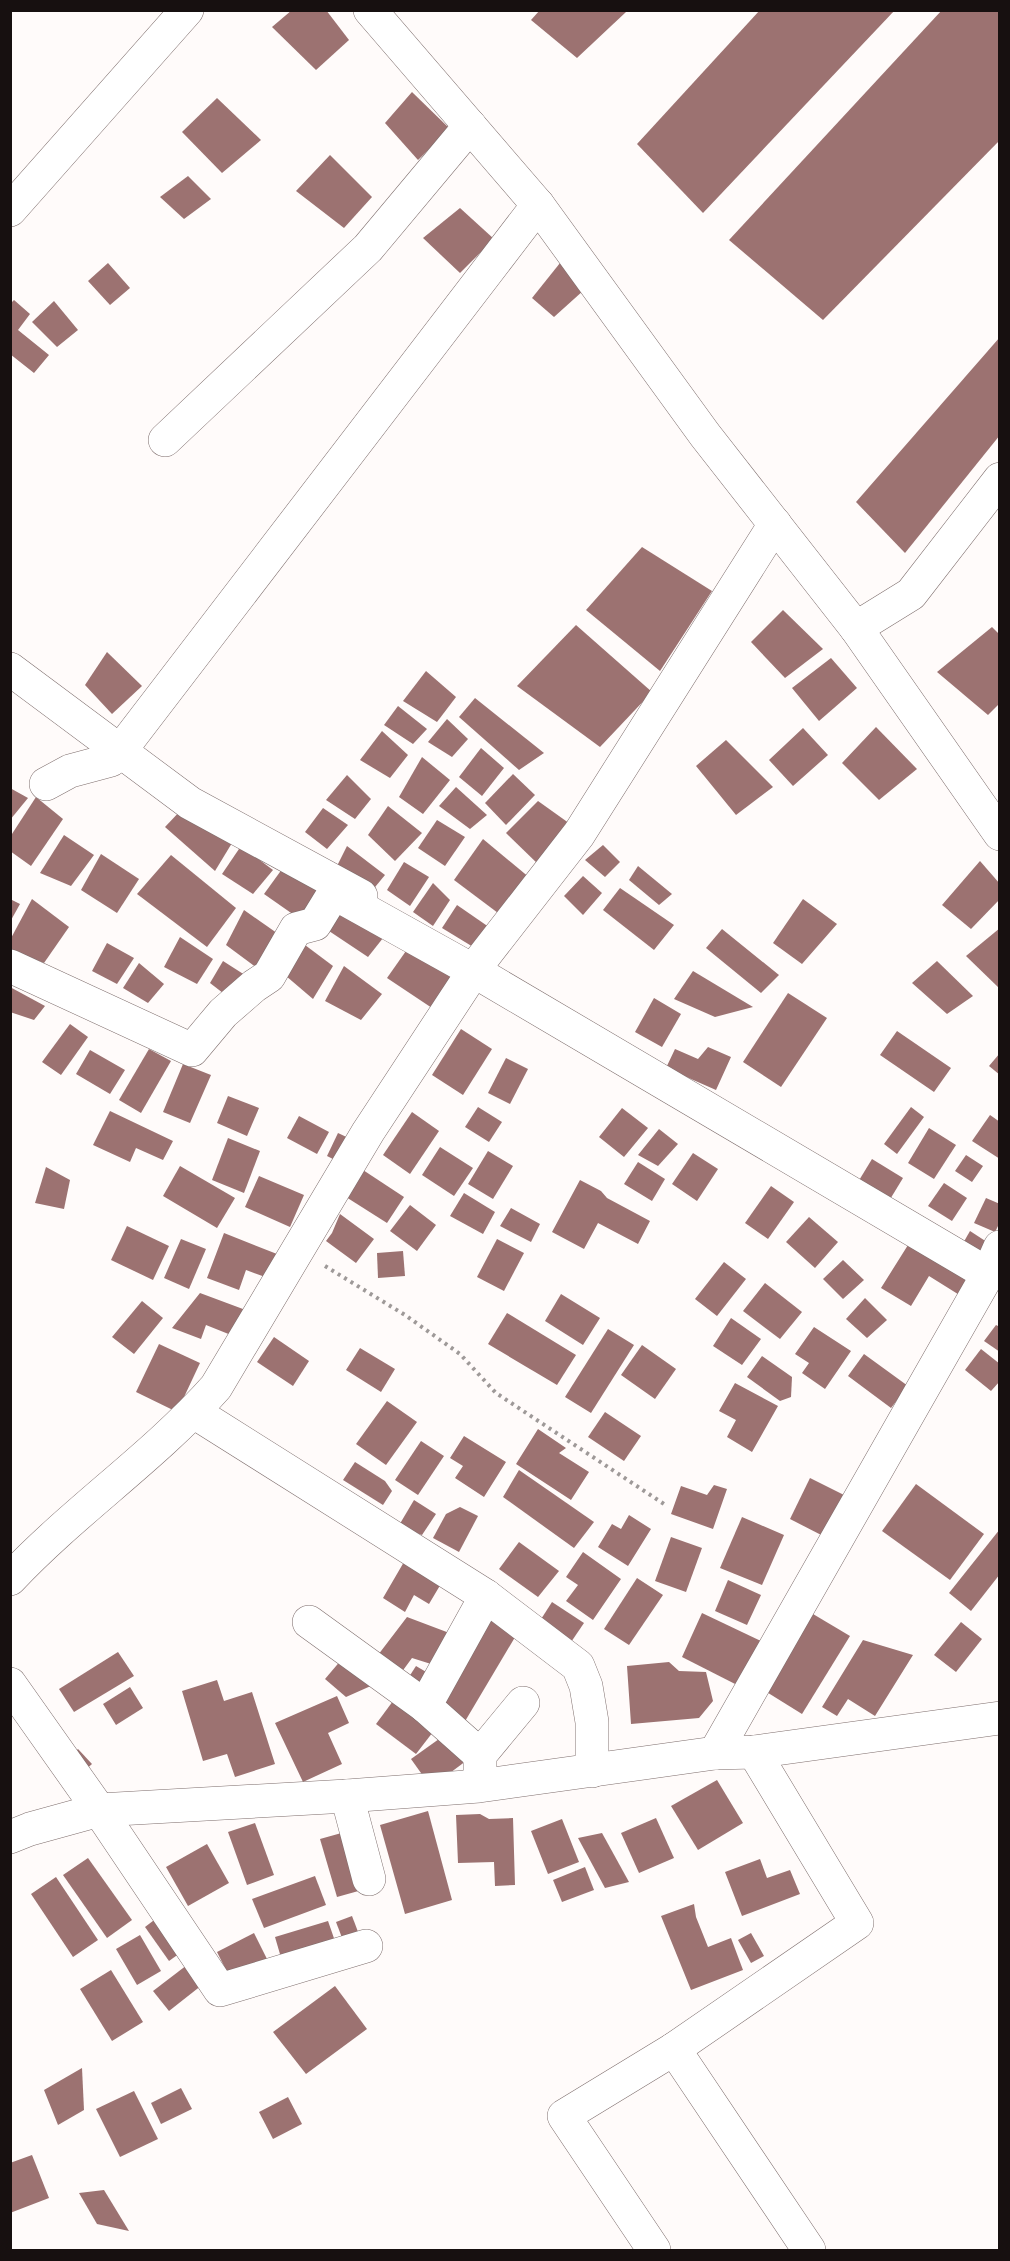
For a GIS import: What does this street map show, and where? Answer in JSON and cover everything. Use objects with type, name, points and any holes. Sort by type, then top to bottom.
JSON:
[{"type":"street","points":[[10,210],[187,10]]},
{"type":"street","points":[[370,10],[538,205],[705,435],[856,628],[999,834]]},
{"type":"street","points":[[165,440],[368,248],[470,126]]},
{"type":"street","points":[[46,784],[70,771],[111,760],[120,751],[538,205]]},
{"type":"street","points":[[856,628],[911,594],[999,479]]},
{"type":"street","points":[[10,1579],[194,1412],[216,1387],[368,1132],[478,966],[579,834],[775,524]]},
{"type":"street","points":[[10,669],[190,803],[993,1261],[715,1753]]},
{"type":"street","points":[[10,966],[192,1050],[224,1013],[254,986],[269,976],[296,929],[315,924],[334,892],[478,966]]},
{"type":"street","points":[[194,1412],[486,1596],[578,1666],[586,1686],[591,1722],[591,1771]]},
{"type":"street","points":[[425,1706],[486,1596]]},
{"type":"street","points":[[309,1622],[425,1706],[480,1771]]},
{"type":"street","points":[[10,1684],[99,1810],[220,1990],[366,1946]]},
{"type":"street","points":[[480,1771],[523,1703]]},
{"type":"street","points":[[10,1837],[30,1829],[99,1810],[347,1796],[480,1771],[591,1771],[715,1753],[754,1752],[999,1718]]},
{"type":"street","points":[[654,2250],[564,2116],[674,2049],[857,1923],[754,1752]]},
{"type":"street","points":[[347,1796],[369,1879]]},
{"type":"street","points":[[674,2049],[809,2250]]},
{"type":"path","points":[[297,1249],[405,1315],[460,1354],[496,1393],[667,1506]]},
{"type":"building","points":[[292,10],[326,10],[349,40],[316,70],[272,27]]},
{"type":"building","points":[[540,10],[624,10],[626,12],[577,58],[531,20]]},
{"type":"building","points":[[760,10],[895,10],[703,213],[637,144]]},
{"type":"building","points":[[942,10],[1000,10],[1000,140],[823,320],[729,240]]},
{"type":"building","points":[[412,92],[450,129],[418,160],[385,123]]},
{"type":"building","points":[[217,98],[261,140],[222,173],[182,132]]},
{"type":"building","points":[[330,155],[372,197],[344,228],[296,191]]},
{"type":"building","points":[[188,176],[211,199],[184,219],[160,197]]},
{"type":"building","points":[[460,208],[494,239],[460,273],[423,238]]},
{"type":"building","points":[[108,263],[130,288],[110,305],[88,281]]},
{"type":"building","points":[[560,263],[584,290],[554,317],[532,298]]},
{"type":"building","points":[[14,300],[30,314],[18,330],[49,355],[34,373],[10,354],[10,304]]},
{"type":"building","points":[[54,301],[78,330],[57,347],[32,322]]},
{"type":"building","points":[[1000,337],[1000,435],[905,553],[856,502]]},
{"type":"building","points":[[642,547],[712,591],[660,671],[586,610]]},
{"type":"building","points":[[783,610],[823,649],[785,678],[751,642]]},
{"type":"building","points":[[576,625],[652,692],[600,747],[517,686]]},
{"type":"building","points":[[992,627],[1000,635],[1000,703],[988,715],[937,672]]},
{"type":"building","points":[[107,652],[142,686],[112,714],[85,685]]},
{"type":"building","points":[[831,658],[857,688],[819,721],[792,688]]},
{"type":"building","points":[[426,671],[456,697],[437,722],[403,701]]},
{"type":"building","points":[[475,698],[544,753],[519,770],[459,717]]},
{"type":"building","points":[[398,706],[427,729],[413,744],[384,725]]},
{"type":"building","points":[[447,719],[468,739],[452,757],[428,742]]},
{"type":"building","points":[[876,727],[917,769],[879,800],[842,763]]},
{"type":"building","points":[[803,728],[828,755],[793,786],[769,760]]},
{"type":"building","points":[[382,731],[408,755],[390,778],[360,760]]},
{"type":"building","points":[[726,740],[773,787],[736,815],[696,766]]},
{"type":"building","points":[[481,748],[504,768],[482,796],[459,777]]},
{"type":"building","points":[[422,757],[450,780],[423,814],[399,797]]},
{"type":"building","points":[[513,774],[535,795],[506,825],[485,803]]},
{"type":"building","points":[[347,775],[371,799],[355,819],[326,800]]},
{"type":"building","points":[[456,787],[487,815],[470,829],[439,806]]},
{"type":"building","points":[[10,788],[28,798],[10,820]]},
{"type":"building","points":[[36,797],[63,819],[31,866],[10,851],[10,837]]},
{"type":"building","points":[[538,801],[573,826],[540,866],[506,833]]},
{"type":"building","points":[[388,806],[422,833],[395,861],[368,835]]},
{"type":"building","points":[[323,808],[348,825],[327,849],[305,832]]},
{"type":"building","points":[[182,809],[232,843],[215,871],[165,827]]},
{"type":"building","points":[[437,820],[465,837],[445,866],[418,848]]},
{"type":"building","points":[[64,835],[94,855],[71,886],[40,873]]},
{"type":"building","points":[[483,839],[536,883],[506,919],[454,880]]},
{"type":"building","points":[[603,845],[620,862],[605,877],[585,860]]},
{"type":"building","points":[[241,846],[273,870],[253,894],[222,874]]},
{"type":"building","points":[[347,846],[385,875],[371,892],[336,868]]},
{"type":"building","points":[[101,854],[139,879],[117,913],[81,890]]},
{"type":"building","points":[[171,855],[236,908],[207,947],[137,894]]},
{"type":"building","points":[[980,861],[1000,884],[1000,899],[971,929],[942,905]]},
{"type":"building","points":[[404,862],[429,877],[410,906],[387,890]]},
{"type":"building","points":[[285,865],[327,891],[304,922],[264,894]]},
{"type":"building","points":[[638,866],[672,894],[659,905],[629,880]]},
{"type":"building","points":[[583,876],[602,893],[583,915],[564,896]]},
{"type":"building","points":[[433,883],[450,900],[433,926],[413,912]]},
{"type":"building","points":[[620,888],[674,925],[654,950],[603,910]]},
{"type":"building","points":[[337,897],[387,933],[368,957],[323,927]]},
{"type":"building","points":[[10,899],[20,904],[10,922]]},
{"type":"building","points":[[32,899],[69,927],[44,963],[10,950],[10,940]]},
{"type":"building","points":[[803,899],[837,924],[802,964],[773,943]]},
{"type":"building","points":[[457,905],[499,934],[483,953],[442,928]]},
{"type":"building","points":[[244,910],[284,938],[261,971],[226,945]]},
{"type":"building","points":[[1000,928],[1000,989],[966,956]]},
{"type":"building","points":[[722,929],[779,975],[761,993],[706,948]]},
{"type":"building","points":[[180,937],[213,959],[197,984],[164,967]]},
{"type":"building","points":[[297,939],[333,966],[313,999],[279,970]]},
{"type":"building","points":[[413,941],[468,976],[441,1014],[387,978]]},
{"type":"building","points":[[107,943],[134,958],[117,984],[92,971]]},
{"type":"building","points":[[223,961],[248,977],[232,1000],[210,983]]},
{"type":"building","points":[[937,961],[973,996],[947,1014],[912,983]]},
{"type":"building","points":[[139,963],[164,984],[148,1003],[123,988]]},
{"type":"building","points":[[344,966],[382,994],[361,1020],[325,1001]]},
{"type":"building","points":[[693,971],[753,1007],[715,1017],[674,999]]},
{"type":"building","points":[[10,987],[45,1006],[34,1020],[10,1012]]},
{"type":"building","points":[[788,993],[827,1018],[781,1087],[743,1062]]},
{"type":"building","points":[[654,998],[681,1014],[662,1047],[635,1032]]},
{"type":"building","points":[[70,1024],[88,1037],[61,1075],[42,1062]]},
{"type":"building","points":[[461,1029],[492,1049],[463,1095],[432,1075]]},
{"type":"building","points":[[897,1031],[951,1068],[934,1092],[880,1055]]},
{"type":"building","points":[[708,1047],[731,1057],[716,1090],[666,1068],[675,1049],[698,1059]]},
{"type":"building","points":[[149,1049],[171,1061],[141,1113],[119,1100]]},
{"type":"building","points":[[90,1050],[125,1070],[110,1094],[76,1074]]},
{"type":"building","points":[[1000,1053],[1000,1075],[989,1066]]},
{"type":"building","points":[[506,1058],[528,1069],[510,1104],[488,1093]]},
{"type":"building","points":[[183,1064],[211,1075],[190,1123],[163,1112]]},
{"type":"building","points":[[228,1096],[259,1108],[247,1136],[217,1123]]},
{"type":"building","points":[[478,1107],[502,1122],[489,1142],[465,1127]]},
{"type":"building","points":[[911,1107],[924,1117],[897,1154],[884,1144]]},
{"type":"building","points":[[622,1108],[648,1128],[624,1157],[599,1137]]},
{"type":"building","points":[[110,1111],[173,1141],[163,1160],[136,1148],[130,1162],[93,1145]]},
{"type":"building","points":[[412,1112],[439,1131],[410,1174],[383,1155]]},
{"type":"building","points":[[990,1115],[1000,1122],[1000,1159],[972,1141]]},
{"type":"building","points":[[299,1116],[329,1132],[317,1154],[287,1138]]},
{"type":"building","points":[[929,1128],[956,1145],[934,1179],[908,1163]]},
{"type":"building","points":[[659,1129],[678,1144],[658,1166],[638,1155]]},
{"type":"building","points":[[338,1133],[357,1142],[345,1165],[327,1156]]},
{"type":"building","points":[[228,1138],[260,1151],[244,1193],[212,1180]]},
{"type":"building","points":[[440,1147],[473,1168],[454,1196],[422,1175]]},
{"type":"building","points":[[488,1151],[513,1166],[493,1199],[468,1184]]},
{"type":"building","points":[[693,1153],[718,1169],[697,1201],[672,1184]]},
{"type":"building","points":[[966,1155],[983,1166],[972,1182],[955,1171]]},
{"type":"building","points":[[872,1159],[903,1178],[889,1201],[858,1182]]},
{"type":"building","points":[[638,1162],[665,1179],[652,1201],[624,1184]]},
{"type":"building","points":[[180,1166],[235,1198],[217,1228],[163,1196]]},
{"type":"building","points":[[46,1167],[70,1180],[64,1209],[35,1203]]},
{"type":"building","points":[[363,1170],[404,1197],[387,1223],[346,1197]]},
{"type":"building","points":[[259,1176],[304,1195],[290,1227],[245,1207]]},
{"type":"building","points":[[580,1180],[601,1191],[607,1198],[650,1221],[638,1244],[598,1223],[584,1249],[552,1232]]},
{"type":"building","points":[[944,1183],[967,1198],[952,1221],[928,1206]]},
{"type":"building","points":[[771,1186],[794,1202],[768,1239],[745,1223]]},
{"type":"building","points":[[464,1193],[495,1212],[483,1234],[450,1216]]},
{"type":"building","points":[[986,1198],[1000,1204],[1000,1222],[995,1232],[974,1223]]},
{"type":"building","points":[[410,1205],[436,1225],[417,1251],[390,1231]]},
{"type":"building","points":[[511,1208],[540,1224],[531,1242],[500,1226]]},
{"type":"building","points":[[340,1214],[374,1239],[356,1263],[326,1241]]},
{"type":"building","points":[[809,1217],[838,1242],[815,1268],[786,1242]]},
{"type":"building","points":[[127,1226],[169,1246],[153,1280],[111,1260]]},
{"type":"building","points":[[970,1231],[990,1244],[982,1257],[962,1245]]},
{"type":"building","points":[[224,1233],[277,1254],[268,1278],[246,1270],[239,1290],[207,1278]]},
{"type":"building","points":[[181,1239],[206,1249],[189,1289],[164,1278]]},
{"type":"building","points":[[497,1239],[524,1253],[504,1291],[477,1277]]},
{"type":"building","points":[[908,1245],[975,1274],[961,1296],[929,1276],[911,1306],[881,1288]]},
{"type":"building","points":[[403,1251],[405,1276],[378,1278],[377,1253]]},
{"type":"building","points":[[843,1260],[864,1280],[843,1299],[823,1279]]},
{"type":"building","points":[[724,1262],[746,1279],[717,1316],[695,1299]]},
{"type":"building","points":[[765,1283],[802,1312],[780,1339],[743,1311]]},
{"type":"building","points":[[200,1293],[251,1312],[241,1339],[206,1325],[201,1339],[172,1328]]},
{"type":"building","points":[[561,1294],[600,1318],[583,1345],[545,1321]]},
{"type":"building","points":[[865,1298],[887,1320],[867,1338],[846,1319]]},
{"type":"building","points":[[142,1301],[163,1318],[134,1354],[112,1337]]},
{"type":"building","points":[[507,1313],[576,1355],[557,1385],[488,1344]]},
{"type":"building","points":[[731,1318],[761,1339],[742,1365],[713,1346]]},
{"type":"building","points":[[996,1325],[1000,1327],[1000,1352],[984,1341]]},
{"type":"building","points":[[814,1327],[851,1351],[825,1389],[802,1373],[809,1363],[795,1354]]},
{"type":"building","points":[[608,1329],[634,1345],[591,1413],[565,1397]]},
{"type":"building","points":[[274,1337],[309,1361],[293,1386],[257,1362]]},
{"type":"building","points":[[159,1344],[200,1363],[177,1412],[136,1392]]},
{"type":"building","points":[[642,1345],[676,1369],[655,1399],[621,1375]]},
{"type":"building","points":[[360,1348],[395,1369],[381,1392],[346,1370]]},
{"type":"building","points":[[981,1349],[1000,1364],[1000,1381],[991,1391],[965,1370]]},
{"type":"building","points":[[864,1354],[908,1386],[891,1408],[848,1376]]},
{"type":"building","points":[[762,1356],[792,1377],[791,1397],[780,1401],[747,1377]]},
{"type":"building","points":[[735,1383],[778,1406],[752,1452],[727,1437],[736,1420],[719,1411]]},
{"type":"building","points":[[387,1401],[417,1422],[386,1465],[356,1444]]},
{"type":"building","points":[[605,1412],[641,1436],[624,1461],[588,1437]]},
{"type":"building","points":[[538,1429],[566,1448],[559,1453],[589,1472],[571,1500],[516,1464]]},
{"type":"building","points":[[464,1436],[506,1462],[484,1497],[455,1478],[463,1466],[450,1458]]},
{"type":"building","points":[[421,1441],[444,1456],[418,1495],[395,1480]]},
{"type":"building","points":[[355,1462],[385,1481],[392,1491],[383,1505],[343,1480]]},
{"type":"building","points":[[519,1470],[594,1522],[574,1548],[503,1497]]},
{"type":"building","points":[[810,1478],[850,1498],[829,1539],[790,1519]]},
{"type":"building","points":[[916,1484],[984,1534],[950,1580],[882,1531]]},
{"type":"building","points":[[714,1485],[727,1489],[713,1529],[671,1514],[681,1486],[707,1495]]},
{"type":"building","points":[[414,1500],[436,1514],[422,1535],[398,1527]]},
{"type":"building","points":[[460,1507],[478,1516],[459,1552],[433,1538],[446,1514]]},
{"type":"building","points":[[629,1515],[651,1529],[628,1566],[598,1547],[612,1524],[621,1529]]},
{"type":"building","points":[[742,1517],[784,1535],[762,1585],[720,1568]]},
{"type":"building","points":[[1000,1529],[1000,1574],[971,1611],[949,1593]]},
{"type":"building","points":[[671,1537],[702,1548],[686,1592],[655,1581]]},
{"type":"building","points":[[519,1542],[559,1571],[538,1597],[499,1569]]},
{"type":"building","points":[[583,1552],[621,1579],[593,1620],[566,1601],[578,1585],[566,1577]]},
{"type":"building","points":[[408,1555],[445,1577],[429,1604],[414,1595],[405,1612],[383,1598]]},
{"type":"building","points":[[637,1578],[663,1595],[629,1645],[604,1629]]},
{"type":"building","points":[[728,1580],[761,1595],[747,1625],[715,1611]]},
{"type":"building","points":[[552,1602],[584,1623],[567,1648],[536,1627]]},
{"type":"building","points":[[493,1611],[521,1627],[464,1723],[436,1706]]},
{"type":"building","points":[[702,1613],[763,1642],[741,1687],[682,1657]]},
{"type":"building","points":[[813,1614],[850,1636],[802,1714],[765,1691]]},
{"type":"building","points":[[407,1617],[452,1634],[431,1664],[412,1658],[401,1673],[378,1655]]},
{"type":"building","points":[[961,1622],[982,1639],[956,1672],[934,1655]]},
{"type":"building","points":[[863,1640],[913,1655],[875,1716],[848,1699],[837,1716],[822,1707]]},
{"type":"building","points":[[118,1652],[134,1676],[74,1712],[59,1689]]},
{"type":"building","points":[[342,1659],[373,1685],[346,1697],[325,1679]]},
{"type":"building","points":[[669,1662],[679,1671],[706,1672],[713,1701],[699,1718],[631,1724],[627,1666]]},
{"type":"building","points":[[416,1666],[433,1676],[423,1693],[405,1683]]},
{"type":"building","points":[[217,1680],[224,1701],[252,1692],[275,1764],[235,1777],[227,1754],[203,1761],[182,1691]]},
{"type":"building","points":[[130,1687],[143,1708],[116,1725],[103,1704]]},
{"type":"building","points":[[337,1696],[349,1723],[328,1733],[342,1764],[303,1782],[275,1723]]},
{"type":"building","points":[[396,1697],[436,1728],[416,1754],[376,1724]]},
{"type":"building","points":[[446,1734],[466,1761],[431,1787],[411,1759]]},
{"type":"building","points":[[78,1749],[92,1764],[82,1773],[68,1758]]},
{"type":"building","points":[[717,1780],[743,1823],[698,1850],[671,1806]]},
{"type":"building","points":[[428,1811],[452,1900],[405,1914],[380,1825]]},
{"type":"building","points":[[480,1814],[489,1819],[513,1818],[515,1885],[495,1886],[494,1862],[458,1863],[456,1815]]},
{"type":"building","points":[[656,1818],[674,1858],[639,1873],[621,1833]]},
{"type":"building","points":[[562,1819],[579,1862],[548,1874],[531,1831]]},
{"type":"building","points":[[255,1823],[274,1875],[247,1885],[228,1832]]},
{"type":"building","points":[[345,1832],[362,1890],[337,1897],[320,1839]]},
{"type":"building","points":[[602,1833],[629,1882],[605,1888],[578,1838]]},
{"type":"building","points":[[207,1844],[229,1883],[188,1906],[166,1867]]},
{"type":"building","points":[[88,1858],[132,1920],[107,1938],[63,1875]]},
{"type":"building","points":[[760,1859],[767,1878],[790,1870],[800,1894],[742,1916],[725,1872]]},
{"type":"building","points":[[585,1867],[594,1890],[562,1902],[553,1880]]},
{"type":"building","points":[[315,1876],[326,1905],[264,1928],[252,1899]]},
{"type":"building","points":[[56,1877],[98,1940],[73,1957],[31,1894]]},
{"type":"building","points":[[694,1904],[696,1917],[708,1947],[731,1938],[743,1970],[691,1990],[661,1916]]},
{"type":"building","points":[[162,1914],[187,1948],[169,1961],[145,1927]]},
{"type":"building","points":[[352,1916],[360,1937],[344,1943],[336,1922]]},
{"type":"building","points":[[328,1921],[336,1944],[282,1961],[275,1937]]},
{"type":"building","points":[[254,1933],[267,1959],[230,1978],[217,1952]]},
{"type":"building","points":[[751,1933],[764,1956],[751,1963],[738,1940]]},
{"type":"building","points":[[140,1935],[161,1971],[137,1985],[116,1949]]},
{"type":"building","points":[[187,1965],[202,1985],[169,2011],[153,1991]]},
{"type":"building","points":[[111,1970],[143,2022],[112,2041],[80,1989]]},
{"type":"building","points":[[335,1986],[367,2029],[306,2074],[273,2032]]},
{"type":"building","points":[[82,2068],[84,2110],[58,2125],[44,2090]]},
{"type":"building","points":[[181,2088],[192,2109],[161,2124],[151,2103]]},
{"type":"building","points":[[134,2091],[158,2139],[120,2157],[96,2109]]},
{"type":"building","points":[[288,2097],[302,2124],[273,2139],[259,2112]]},
{"type":"building","points":[[32,2155],[49,2198],[10,2213],[10,2163]]},
{"type":"building","points":[[104,2190],[129,2231],[97,2224],[79,2193]]}]
